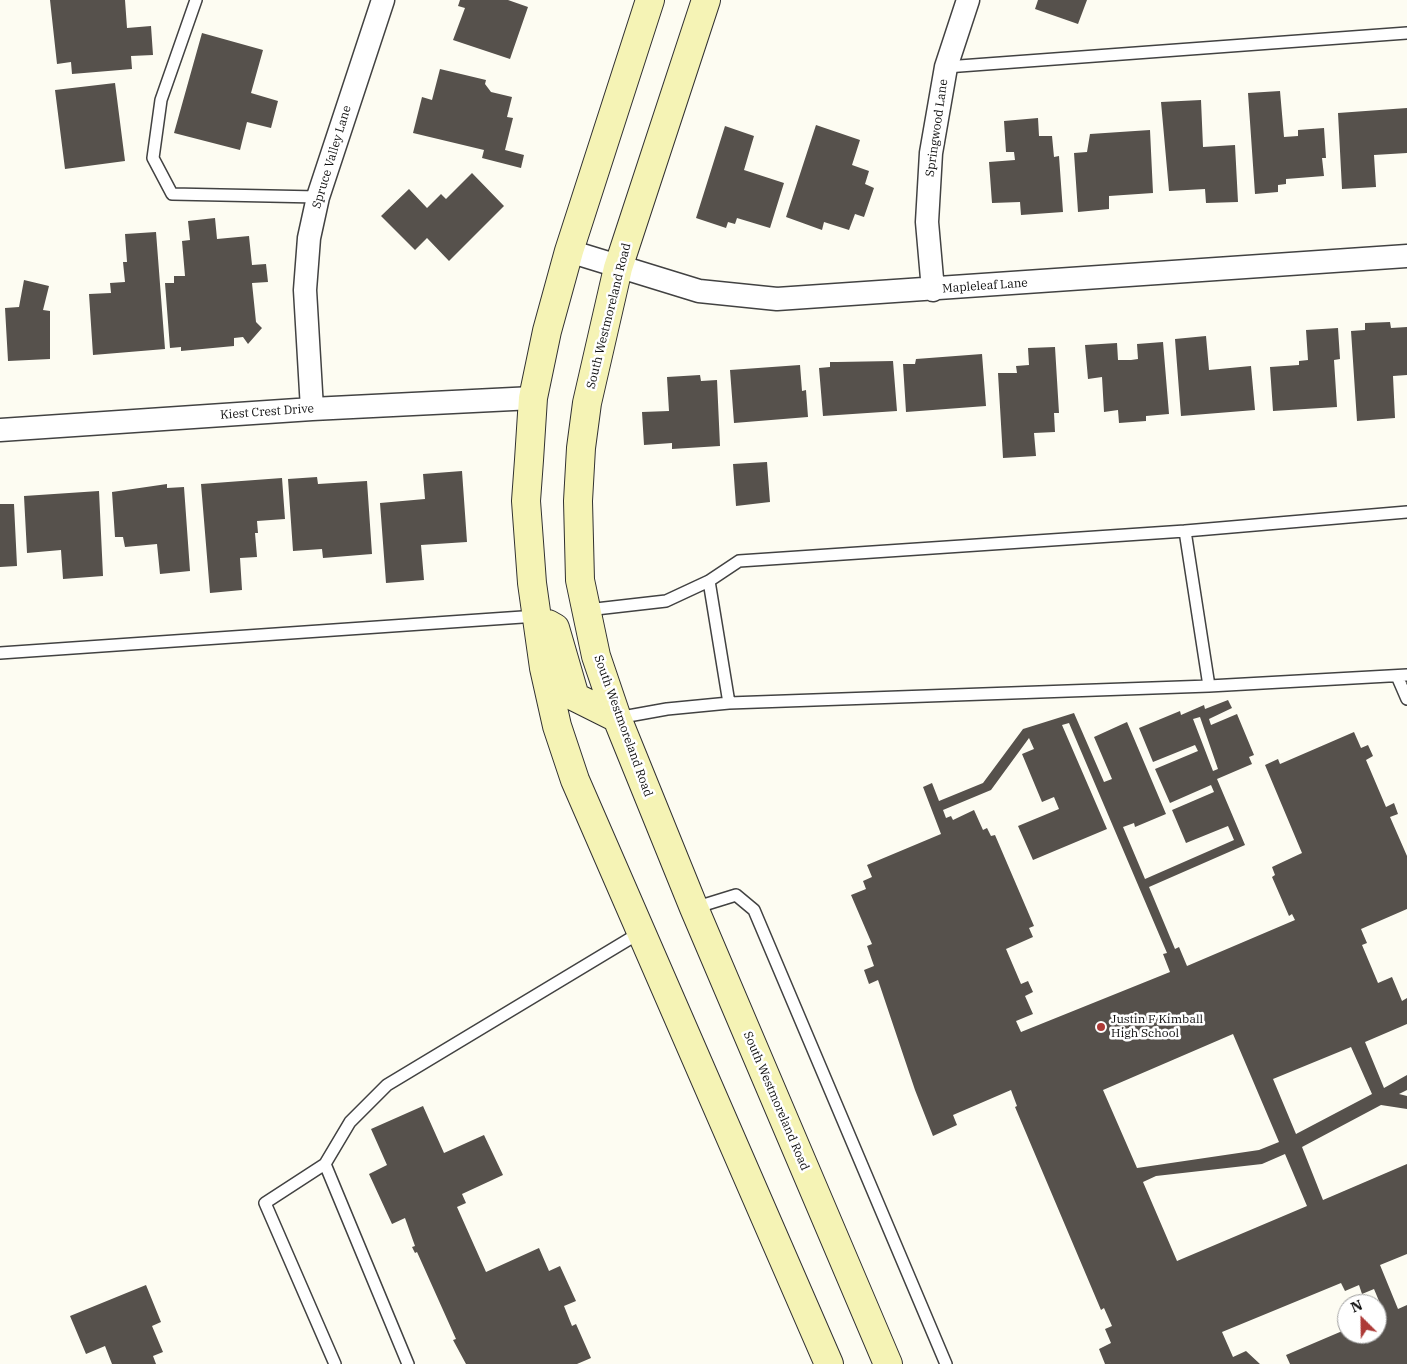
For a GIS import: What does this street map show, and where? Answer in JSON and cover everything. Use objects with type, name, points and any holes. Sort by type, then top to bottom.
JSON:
[{"type":"main road","points":[[650,0],[569,251],[547,331],[534,398],[526,501],[537,616],[548,688],[575,780],[828,1364]]},
{"type":"main road","name":"South Westmoreland Road","points":[[706,0],[618,268],[587,403],[581,448],[578,501],[580,580],[596,656],[618,718],[694,908],[888,1364]]},
{"type":"main road","points":[[537,616],[555,628],[575,698],[618,718]]},
{"type":"street","name":"Spruce Valley Lane","points":[[312,409],[305,290],[310,238],[318,197],[383,0]]},
{"type":"street","name":"Springwood Lane","points":[[933,290],[927,222],[931,153],[946,67],[968,0]]},
{"type":"street","name":"Mapleleaf Lane","points":[[569,251],[618,268],[698,291],[777,299],[933,290],[1407,256]]},
{"type":"street","name":"Kiest Crest Drive","points":[[0,430],[312,409],[534,398]]},
{"type":"lane","points":[[196,0],[161,100],[153,158],[172,194],[318,197]]},
{"type":"lane","points":[[946,67],[1407,34]]},
{"type":"lane","points":[[586,610],[666,601],[709,581],[739,561],[1185,531],[1407,512]]},
{"type":"lane","points":[[1185,531],[1209,686]]},
{"type":"lane","points":[[709,581],[729,704]]},
{"type":"lane","points":[[0,653],[537,616]]},
{"type":"lane","points":[[618,718],[667,709],[729,704],[1209,686],[1402,676],[1407,699]]},
{"type":"lane","points":[[694,908],[736,895],[754,910],[946,1364]]},
{"type":"lane","points":[[335,1364],[265,1203],[325,1164],[350,1122],[387,1085],[642,931]]},
{"type":"lane","points":[[325,1164],[408,1364]]},
{"type":"building","points":[[50,0],[125,0],[127,28],[151,26],[153,55],[131,56],[132,69],[72,74],[71,62],[57,64]]},
{"type":"building","points":[[460,0],[508,0],[528,7],[510,59],[453,40],[465,8],[458,6]]},
{"type":"building","points":[[1038,0],[1087,0],[1078,24],[1035,9]]},
{"type":"building","points":[[202,33],[263,50],[251,93],[278,101],[271,128],[247,122],[240,150],[174,133]]},
{"type":"building","points":[[440,69],[486,80],[485,84],[491,92],[512,97],[507,117],[513,118],[505,150],[524,155],[521,168],[482,158],[484,150],[413,133],[422,97],[432,100]]},
{"type":"building","points":[[115,83],[125,161],[65,169],[55,90]]},
{"type":"building","points":[[1280,91],[1284,137],[1298,136],[1298,130],[1324,128],[1326,158],[1322,158],[1324,176],[1286,179],[1286,184],[1278,185],[1278,192],[1255,194],[1248,93]]},
{"type":"building","points":[[1201,100],[1203,147],[1235,145],[1238,202],[1206,203],[1205,189],[1169,191],[1161,102]]},
{"type":"building","points":[[1407,108],[1407,153],[1374,155],[1376,187],[1342,189],[1338,113]]},
{"type":"building","points":[[1038,118],[1039,136],[1052,136],[1054,157],[1059,156],[1063,212],[1021,215],[1020,202],[992,203],[989,162],[1015,160],[1014,152],[1006,152],[1004,121]]},
{"type":"building","points":[[816,125],[860,140],[852,165],[869,171],[865,184],[874,188],[864,217],[855,214],[849,230],[824,222],[822,230],[786,217]]},
{"type":"building","points":[[725,126],[754,136],[744,170],[784,183],[770,228],[737,218],[735,224],[728,222],[726,228],[696,218]]},
{"type":"building","points":[[1150,130],[1153,193],[1109,196],[1109,209],[1078,212],[1074,153],[1087,152],[1090,134]]},
{"type":"building","points":[[472,173],[504,206],[449,261],[427,238],[415,250],[381,216],[409,189],[427,208],[441,194],[446,199]]},
{"type":"building","points":[[215,218],[217,239],[249,236],[252,265],[266,264],[268,282],[252,283],[256,322],[262,328],[248,344],[243,337],[234,338],[234,346],[181,351],[181,347],[170,348],[165,283],[174,283],[174,276],[185,276],[182,241],[190,240],[188,221]]},
{"type":"building","points":[[156,232],[165,349],[93,355],[89,294],[111,293],[110,283],[125,282],[123,262],[127,262],[125,234]]},
{"type":"building","points":[[24,280],[49,286],[43,310],[50,311],[50,359],[8,361],[5,308],[19,307]]},
{"type":"building","points":[[1390,322],[1391,328],[1407,327],[1407,375],[1393,376],[1395,418],[1357,421],[1351,331],[1365,330],[1365,323]]},
{"type":"building","points":[[1338,328],[1340,359],[1334,360],[1337,407],[1273,411],[1270,367],[1299,365],[1299,361],[1308,360],[1306,330]]},
{"type":"building","points":[[1206,336],[1209,370],[1251,366],[1255,410],[1181,416],[1175,339]]},
{"type":"building","points":[[1163,342],[1169,414],[1146,416],[1146,421],[1119,423],[1118,410],[1104,412],[1102,377],[1088,379],[1085,345],[1117,343],[1118,360],[1131,360],[1138,359],[1137,344]]},
{"type":"building","points":[[1055,347],[1059,413],[1054,413],[1055,432],[1034,433],[1036,456],[1003,458],[998,373],[1017,373],[1016,366],[1029,365],[1028,348]]},
{"type":"building","points":[[982,354],[986,406],[906,412],[903,364],[915,364],[916,359]]},
{"type":"building","points":[[893,361],[897,411],[823,416],[819,368],[830,367],[830,362]]},
{"type":"building","points":[[800,365],[802,391],[806,390],[808,417],[734,423],[730,370]]},
{"type":"building","points":[[700,375],[701,381],[717,380],[720,446],[672,449],[672,443],[644,445],[642,412],[669,411],[667,377]]},
{"type":"building","points":[[767,462],[770,502],[736,506],[733,464]]},
{"type":"building","points":[[462,471],[467,542],[421,545],[424,580],[386,583],[380,503],[425,499],[423,474]]},
{"type":"building","points":[[317,477],[318,484],[367,481],[372,554],[323,558],[322,549],[293,551],[288,479]]},
{"type":"building","points":[[282,478],[285,519],[257,521],[258,533],[255,533],[257,557],[240,558],[242,590],[210,593],[201,484]]},
{"type":"building","points":[[167,484],[167,488],[184,487],[190,571],[160,574],[157,544],[125,547],[123,537],[115,537],[112,492]]},
{"type":"building","points":[[99,491],[103,576],[63,579],[61,550],[27,553],[24,496]]},
{"type":"building","points":[[0,504],[14,504],[17,566],[0,567]]},
{"type":"building","points":[[1228,700],[1232,708],[1209,719],[1211,725],[1237,714],[1254,755],[1249,757],[1252,764],[1217,779],[1245,845],[1149,887],[1175,949],[1179,947],[1187,966],[1295,920],[1292,914],[1289,916],[1272,877],[1275,875],[1272,867],[1302,853],[1265,765],[1278,759],[1280,764],[1354,732],[1361,748],[1368,745],[1373,756],[1366,760],[1386,807],[1394,803],[1398,814],[1390,817],[1407,856],[1407,909],[1361,929],[1367,943],[1362,945],[1378,983],[1392,977],[1402,1001],[1407,998],[1407,1024],[1365,1042],[1384,1088],[1407,1075],[1407,1090],[1399,1094],[1407,1096],[1407,1109],[1381,1105],[1302,1147],[1323,1200],[1407,1164],[1407,1254],[1380,1265],[1398,1309],[1407,1305],[1407,1364],[1290,1364],[1286,1355],[1337,1333],[1337,1344],[1387,1344],[1387,1294],[1376,1294],[1374,1289],[1362,1294],[1359,1285],[1345,1291],[1341,1283],[1222,1332],[1233,1357],[1246,1351],[1260,1364],[1105,1364],[1099,1349],[1111,1343],[1105,1329],[1112,1326],[1104,1308],[1101,1310],[1015,1107],[1017,1106],[1011,1090],[953,1115],[957,1125],[933,1136],[915,1090],[878,980],[869,984],[864,970],[874,966],[867,946],[872,944],[851,895],[866,889],[863,881],[872,877],[867,865],[941,834],[923,787],[932,783],[939,801],[983,783],[1023,729],[1074,713],[1104,782],[1112,779],[1094,737],[1127,722],[1166,814],[1135,827],[1134,823],[1123,827],[1145,879],[1234,840],[1228,826],[1186,843],[1172,810],[1214,792],[1211,785],[1170,803],[1155,769],[1198,751],[1195,745],[1153,762],[1139,728],[1180,711],[1181,715],[1204,705],[1205,709]],"holes":[[[1200,717],[1218,769],[1213,771],[1193,719]],[[1069,723],[1167,953],[1163,954],[1170,972],[1021,1032],[1016,1021],[1033,1014],[1025,996],[1033,992],[1028,981],[1021,984],[1006,949],[1033,937],[1029,928],[1034,926],[995,835],[991,836],[987,828],[983,830],[974,810],[953,820],[951,816],[946,818],[943,810],[991,790],[1029,738],[1034,749],[1022,754],[1042,802],[1054,797],[1059,809],[1018,826],[1033,860],[1107,829],[1062,725]],[[1233,1034],[1279,1142],[1259,1150],[1137,1168],[1103,1090]],[[1351,1047],[1372,1094],[1296,1134],[1273,1079]],[[1285,1154],[1307,1206],[1177,1261],[1143,1182],[1156,1176],[1262,1164]]]},
{"type":"building","points":[[423,1106],[444,1153],[484,1135],[503,1175],[462,1194],[466,1203],[457,1207],[486,1272],[539,1248],[549,1271],[560,1266],[576,1301],[564,1306],[572,1326],[576,1324],[591,1358],[577,1364],[466,1364],[453,1340],[456,1339],[417,1252],[415,1253],[412,1247],[415,1246],[405,1218],[392,1224],[369,1174],[387,1165],[371,1129]]},
{"type":"building","points":[[146,1285],[161,1322],[152,1326],[163,1352],[153,1356],[156,1364],[112,1364],[105,1346],[86,1354],[70,1316]]},
{"type":"place","name":"Justin F Kimball High School","points":[[1101,1027]]}]
